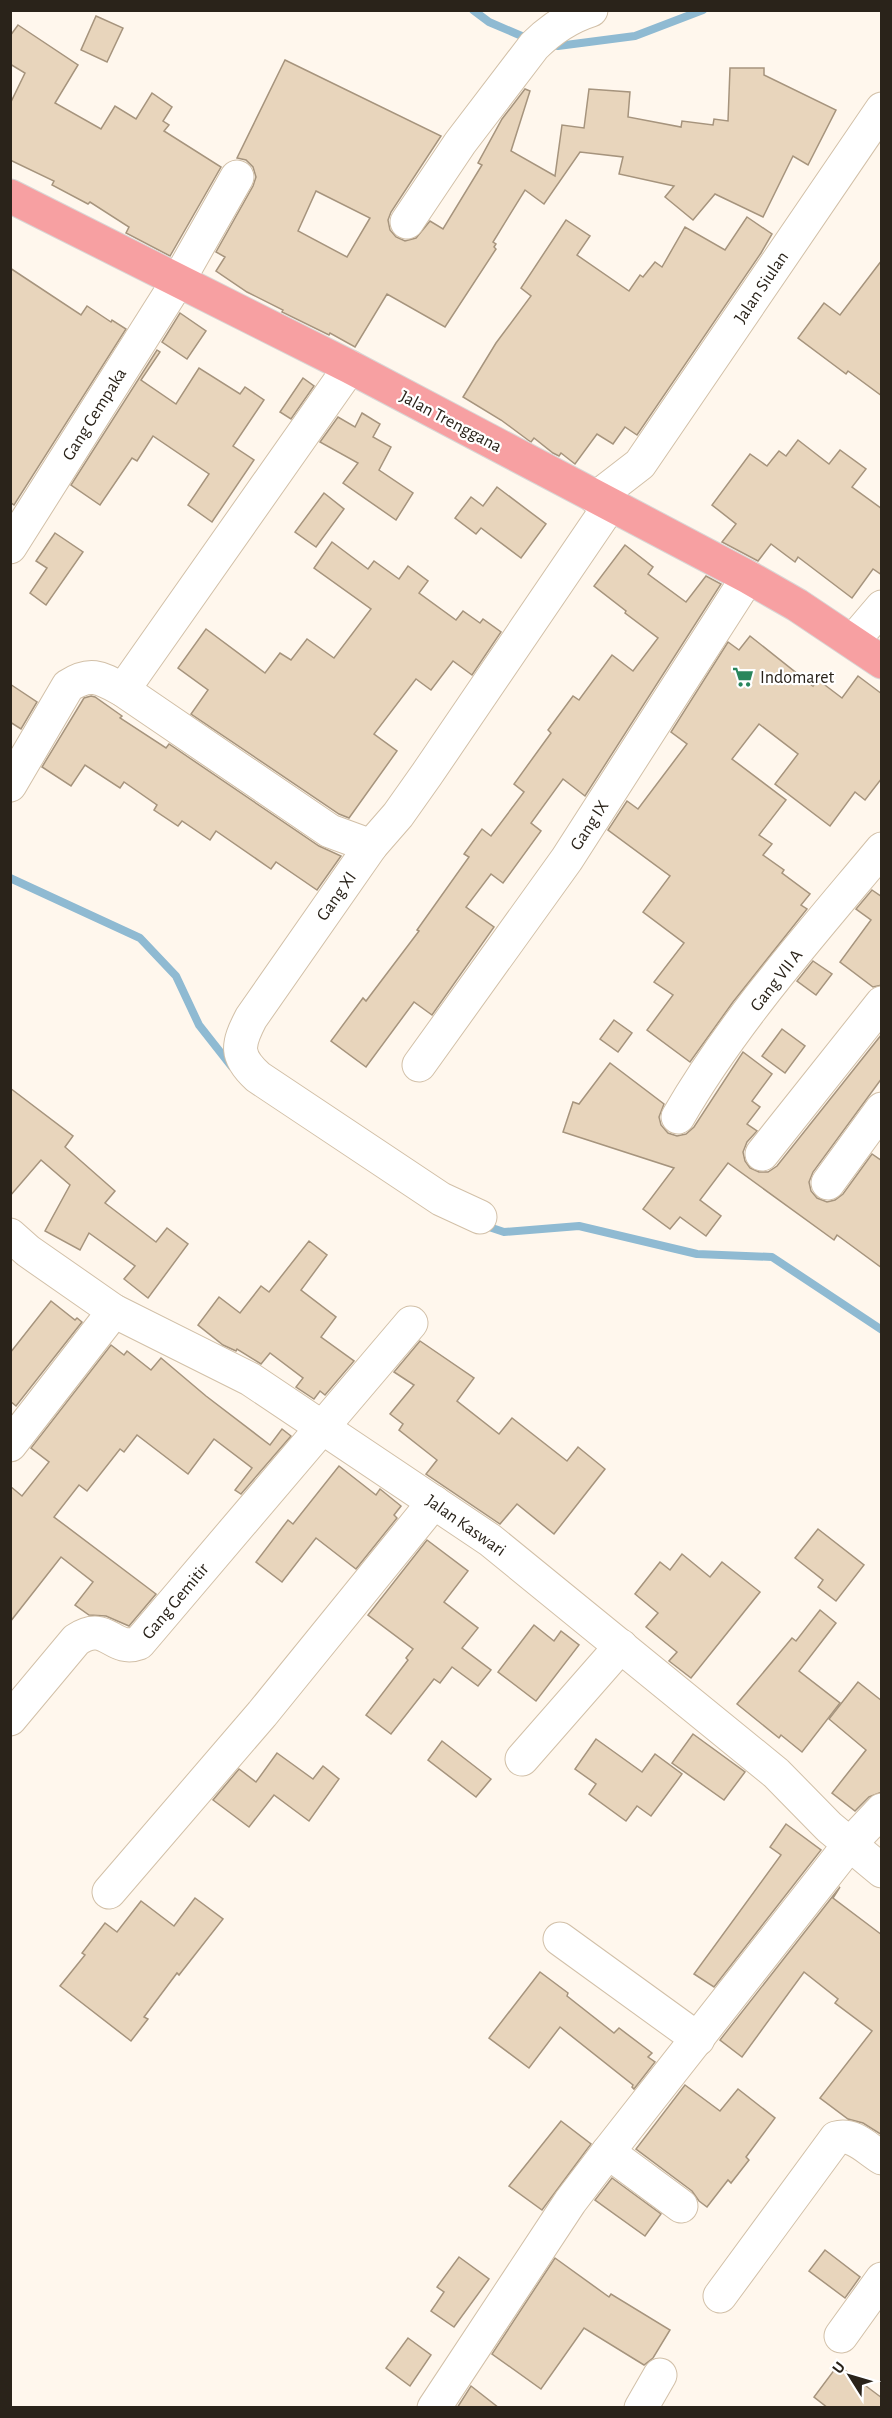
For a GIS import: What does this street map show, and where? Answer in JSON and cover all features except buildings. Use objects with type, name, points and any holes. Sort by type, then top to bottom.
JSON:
[{"type":"main road","name":"Jalan Trenggana","points":[[10,196],[350,367],[748,577],[853,641],[882,662]]},
{"type":"street","points":[[407,222],[460,143],[534,46],[547,32],[591,10]]},
{"type":"street","name":"Jalan Siulan","points":[[610,505],[882,109]]},
{"type":"street","name":"Gang Cempaka","points":[[10,547],[178,281],[237,177]]},
{"type":"street","points":[[123,690],[350,367]]},
{"type":"street","name":"Gang XI","points":[[480,1217],[441,1199],[273,1088],[249,1068],[242,1057],[240,1049],[242,1036],[251,1018],[371,846],[398,815],[427,774],[610,505]]},
{"type":"street","name":"Gang IX","points":[[419,1065],[567,859],[748,577]]},
{"type":"street","points":[[853,641],[882,607]]},
{"type":"street","points":[[10,785],[68,686],[80,678],[93,676],[123,690],[330,831],[371,846]]},
{"type":"street","name":"Gang VII A","points":[[678,1117],[721,1050],[882,849]]},
{"type":"street","points":[[762,1154],[882,1003]]},
{"type":"street","points":[[828,1183],[879,1118]]},
{"type":"street","name":"Jalan Kaswari","points":[[10,1235],[28,1251],[114,1311],[250,1379],[490,1540],[776,1773],[849,1845],[882,1870]]},
{"type":"street","points":[[10,1445],[114,1311]]},
{"type":"street","points":[[322,1428],[411,1323]]},
{"type":"street","name":"Gang Gemitir","points":[[10,1719],[76,1640],[86,1633],[97,1632],[124,1645],[131,1646],[139,1643],[322,1428]]},
{"type":"street","points":[[109,1892],[262,1714],[434,1502]]},
{"type":"street","points":[[522,1759],[621,1646]]},
{"type":"street","points":[[434,2408],[570,2202],[849,1845],[882,1810]]},
{"type":"street","points":[[560,1939],[698,2039]]},
{"type":"street","points":[[720,2296],[836,2138],[843,2136],[853,2138],[882,2158]]},
{"type":"street","points":[[608,2152],[681,2206]]},
{"type":"street","points":[[841,2336],[882,2279]]},
{"type":"street","points":[[641,2408],[660,2375]]},
{"type":"waterway","points":[[473,10],[489,22],[531,40]]},
{"type":"waterway","points":[[549,44],[558,46],[635,36],[703,10]]},
{"type":"waterway","points":[[10,878],[140,938],[176,976],[199,1025],[232,1067]]},
{"type":"waterway","points":[[483,1225],[504,1232],[579,1226],[697,1254],[772,1257],[882,1330]]},
{"type":"place","name":"Indomaret","points":[[743,677]]}]
